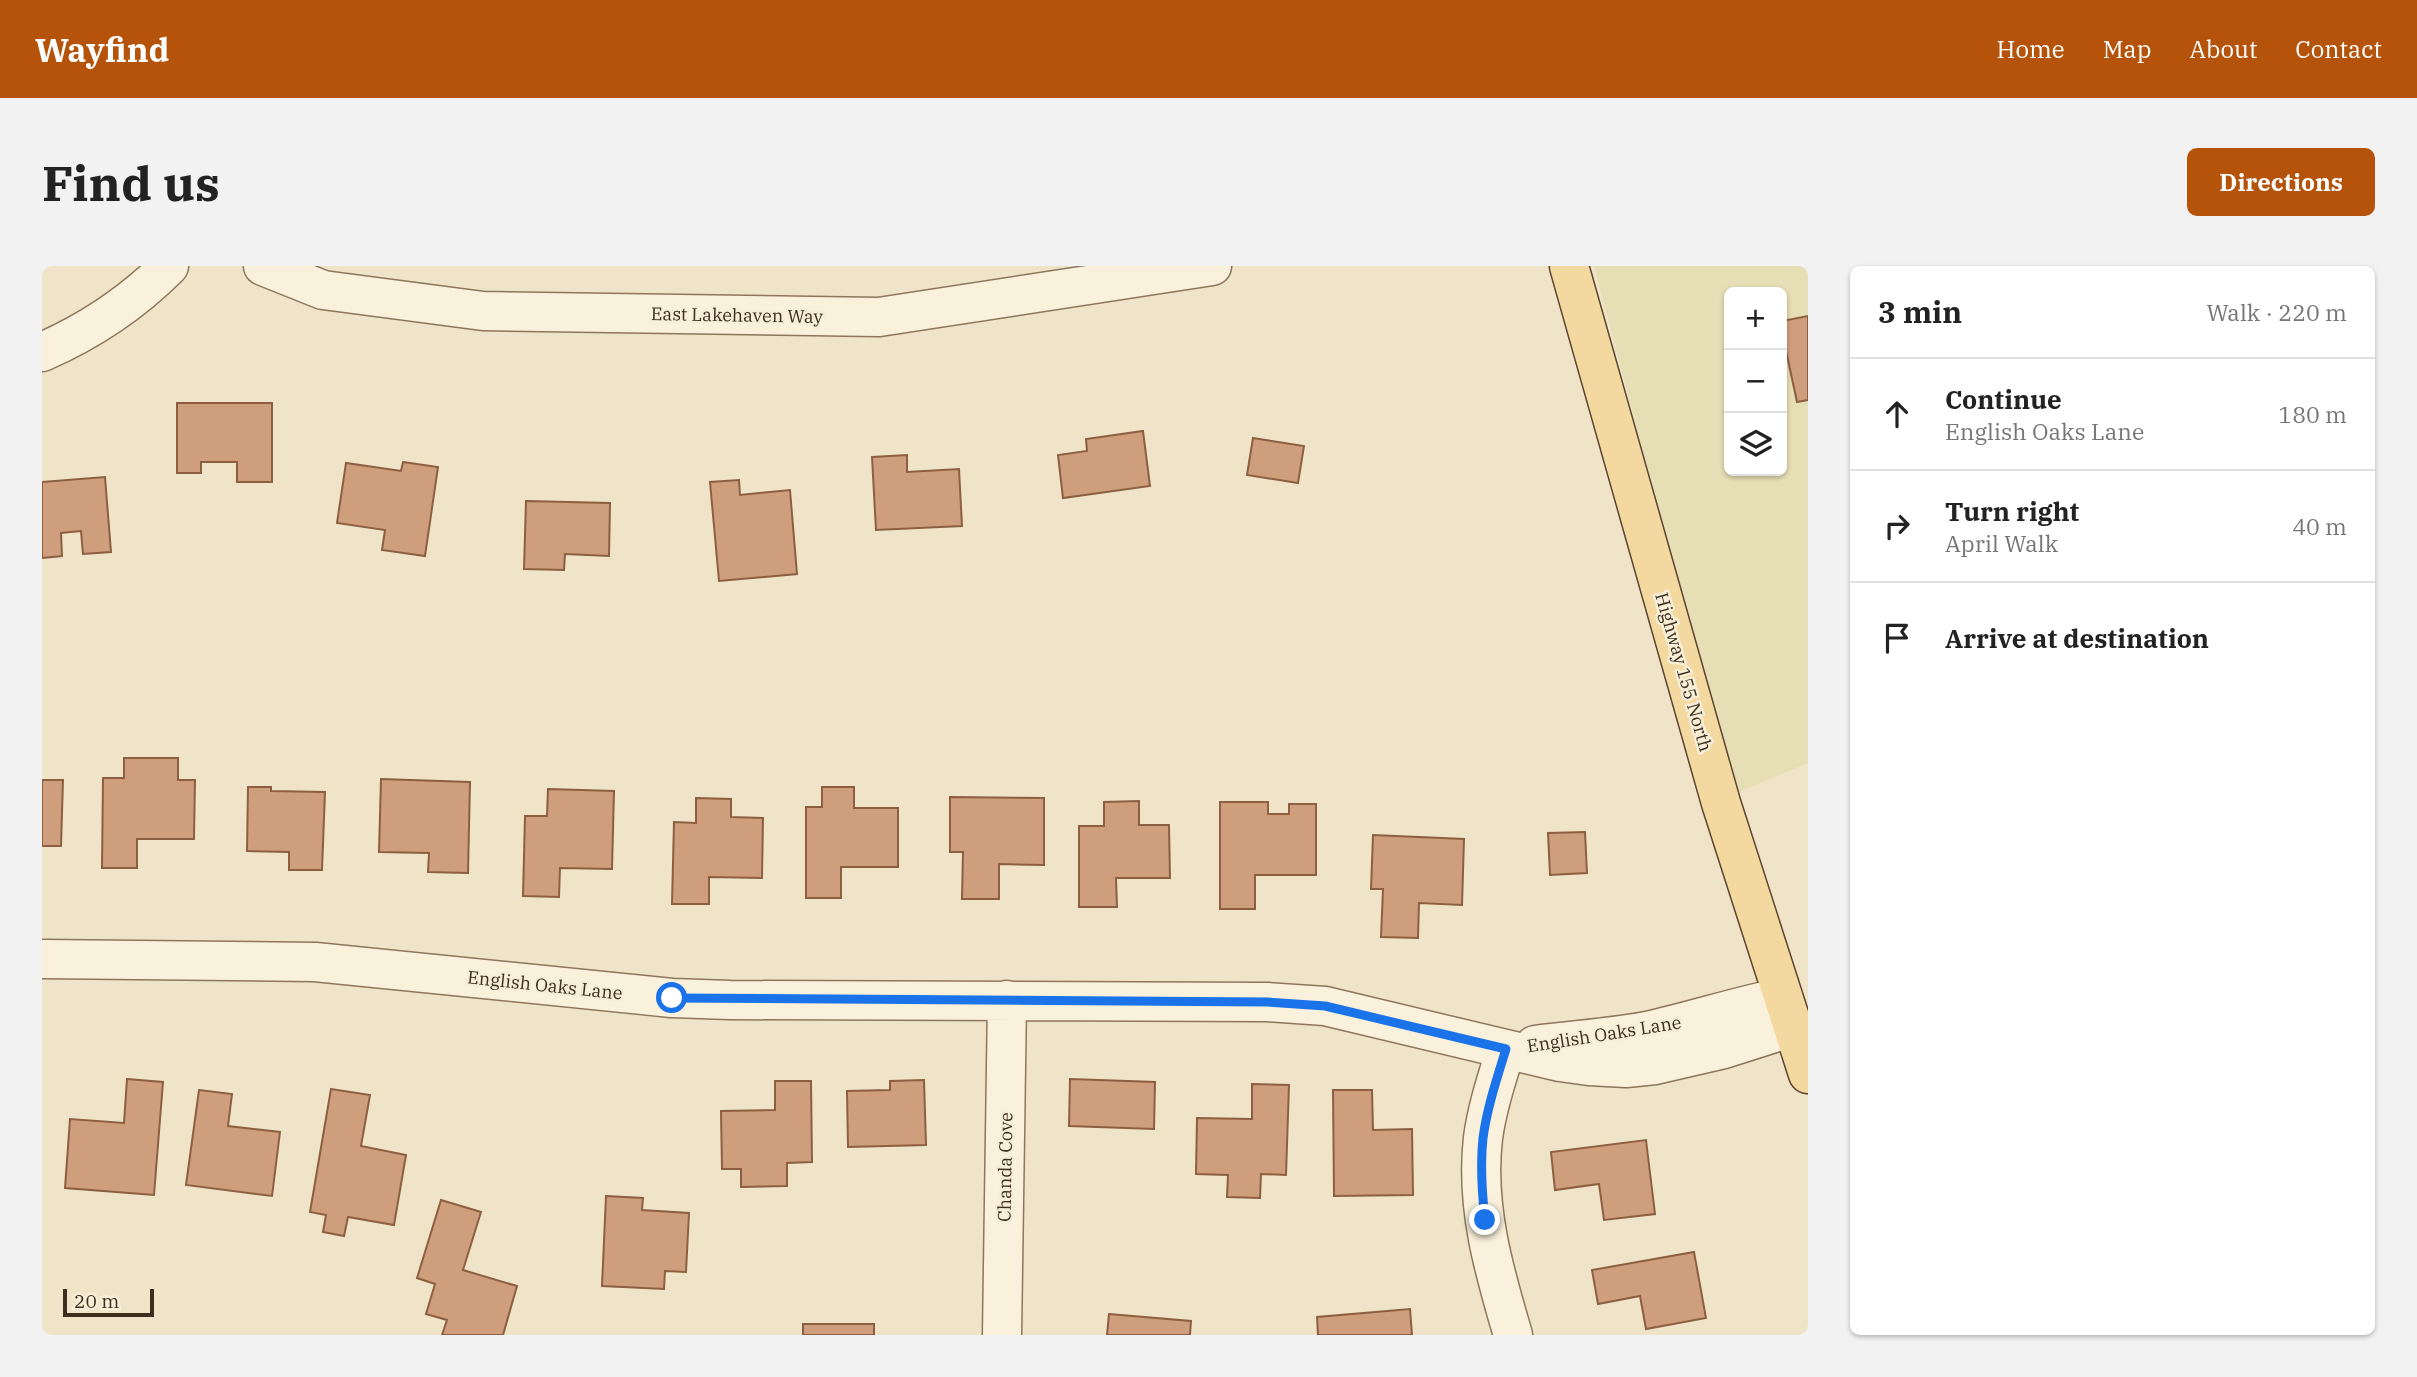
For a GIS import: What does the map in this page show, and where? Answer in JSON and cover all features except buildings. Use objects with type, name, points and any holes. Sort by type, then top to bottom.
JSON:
[{"type":"main road","name":"Highway 155 North","points":[[1569,266],[1721,803],[1808,1074]]},
{"type":"street","points":[[42,352],[72,339],[148,287],[169,266]]},
{"type":"street","name":"East Lakehaven Way","points":[[263,266],[323,290],[483,311],[879,317],[1212,266]]},
{"type":"street","name":"English Oaks Lane","points":[[42,959],[315,962],[672,998],[1300,1004],[1325,1006],[1506,1049],[1643,1031],[1736,1006],[1788,1012]]},
{"type":"street","name":"Chanda Cove","points":[[1002,1335],[1007,1000]]},
{"type":"street","points":[[1506,1049],[1483,1138],[1482,1193],[1490,1255],[1513,1335]]},
{"type":"shaded area","points":[[1594,266],[1808,266],[1808,763],[1727,797],[1674,569]]},
{"type":"route","points":[[672,998],[1300,1004],[1325,1006],[1506,1049],[1483,1138],[1482,1193],[1485,1220]]}]
